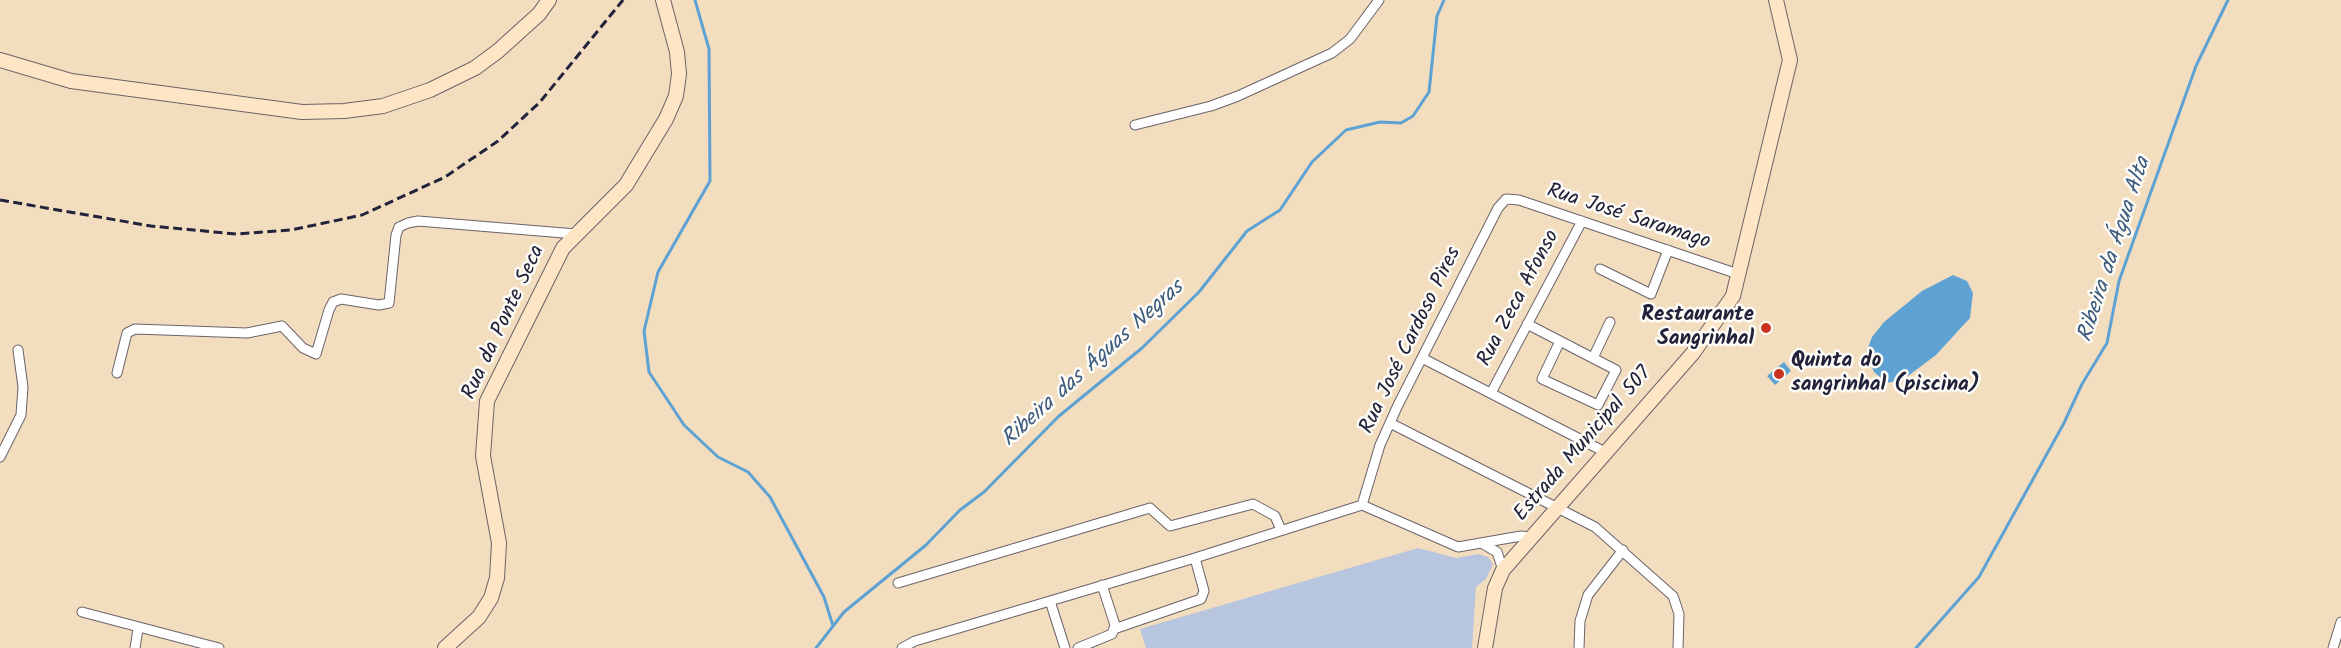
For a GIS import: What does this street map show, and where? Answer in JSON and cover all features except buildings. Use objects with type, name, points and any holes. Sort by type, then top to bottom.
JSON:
[{"type":"street","points":[[0,60],[70,81],[302,112],[344,111],[383,106],[430,90],[475,68],[523,29],[549,0]]},
{"type":"street","name":"Rua da Ponte Seca","points":[[445,648],[479,617],[491,598],[497,578],[499,543],[483,456],[487,401],[563,248],[626,185],[666,119],[676,96],[679,74],[677,52],[663,0]]},
{"type":"street","points":[[1135,125],[1220,103],[1332,53],[1350,39],[1379,0]]},
{"type":"street","name":"Estrada Municipal 507","points":[[1485,648],[1495,588],[1503,570],[1705,339],[1733,296],[1790,60],[1776,0]]},
{"type":"street","name":"Rua José Saramago","points":[[1506,199],[1519,200],[1738,274]]},
{"type":"street","name":"Rua José Cardoso Pires","points":[[1362,505],[1380,445],[1390,423],[1498,208],[1506,199]]},
{"type":"street","points":[[117,373],[127,333],[135,329],[247,333],[282,326],[303,348],[316,354],[328,310],[333,302],[341,299],[379,305],[389,303],[396,235],[399,227],[408,223],[418,221],[576,234]]},
{"type":"street","name":"Rua Zeca Afonso","points":[[1491,393],[1582,221]]},
{"type":"street","points":[[1600,269],[1651,294],[1668,250]]},
{"type":"street","points":[[1593,358],[1610,322]]},
{"type":"street","points":[[1527,324],[1617,370],[1598,405],[1542,379],[1560,341]]},
{"type":"street","points":[[0,457],[21,415],[23,387],[18,350]]},
{"type":"street","points":[[1422,358],[1605,452]]},
{"type":"street","points":[[1390,423],[1595,527],[1673,596],[1679,614],[1678,648]]},
{"type":"street","points":[[898,583],[1150,508],[1170,526],[1253,504],[1275,516],[1281,530]]},
{"type":"street","points":[[902,648],[915,641],[1196,558],[1362,505],[1458,547],[1521,536],[1530,537]]},
{"type":"street","points":[[1483,544],[1497,552],[1503,570]]},
{"type":"street","points":[[1580,648],[1580,621],[1588,596],[1623,550]]},
{"type":"street","points":[[1114,629],[1201,599],[1204,591],[1196,558]]},
{"type":"street","points":[[1078,648],[1104,640],[1112,634],[1114,629],[1102,585]]},
{"type":"street","points":[[1050,601],[1065,648]]},
{"type":"street","points":[[82,612],[138,629],[219,648]]},
{"type":"street","points":[[2333,648],[2341,622]]},
{"type":"street","points":[[135,648],[138,629]]},
{"type":"shaded area","points":[[1418,548],[1456,558],[1478,554],[1488,557],[1493,564],[1486,579],[1476,587],[1472,648],[1146,648],[1140,629]]},
{"type":"water","points":[[1953,275],[1967,281],[1973,293],[1970,318],[1936,355],[1904,379],[1887,383],[1874,372],[1866,353],[1872,337],[1884,322],[1922,291]]},
{"type":"water","name":"Quinta do sangrinhal (piscina)","points":[[1784,362],[1791,371],[1775,385],[1767,376]]},
{"type":"waterway","points":[[695,0],[709,49],[710,181],[658,272],[644,331],[649,372],[684,425],[718,457],[748,472],[770,497],[824,597],[833,626]]},
{"type":"waterway","name":"Ribeira das Águas Negras","points":[[816,648],[844,612],[926,545],[960,510],[984,492],[1059,416],[1142,348],[1199,292],[1247,231],[1280,210],[1312,162],[1346,130],[1380,122],[1401,123],[1413,116],[1429,92],[1437,16],[1444,0]]},
{"type":"waterway","name":"Ribeira da Água Alta","points":[[1916,648],[1979,577],[2064,423],[2082,384],[2107,343],[2119,281],[2196,66],[2228,0]]},
{"type":"railway","points":[[0,200],[151,226],[236,234],[291,230],[362,215],[445,177],[498,141],[540,102],[623,0]]},
{"type":"place","name":"Restaurante Sangrinhal","points":[[1766,328]]},
{"type":"place","name":"Quinta do sangrinhal (piscina)","points":[[1779,374]]}]
